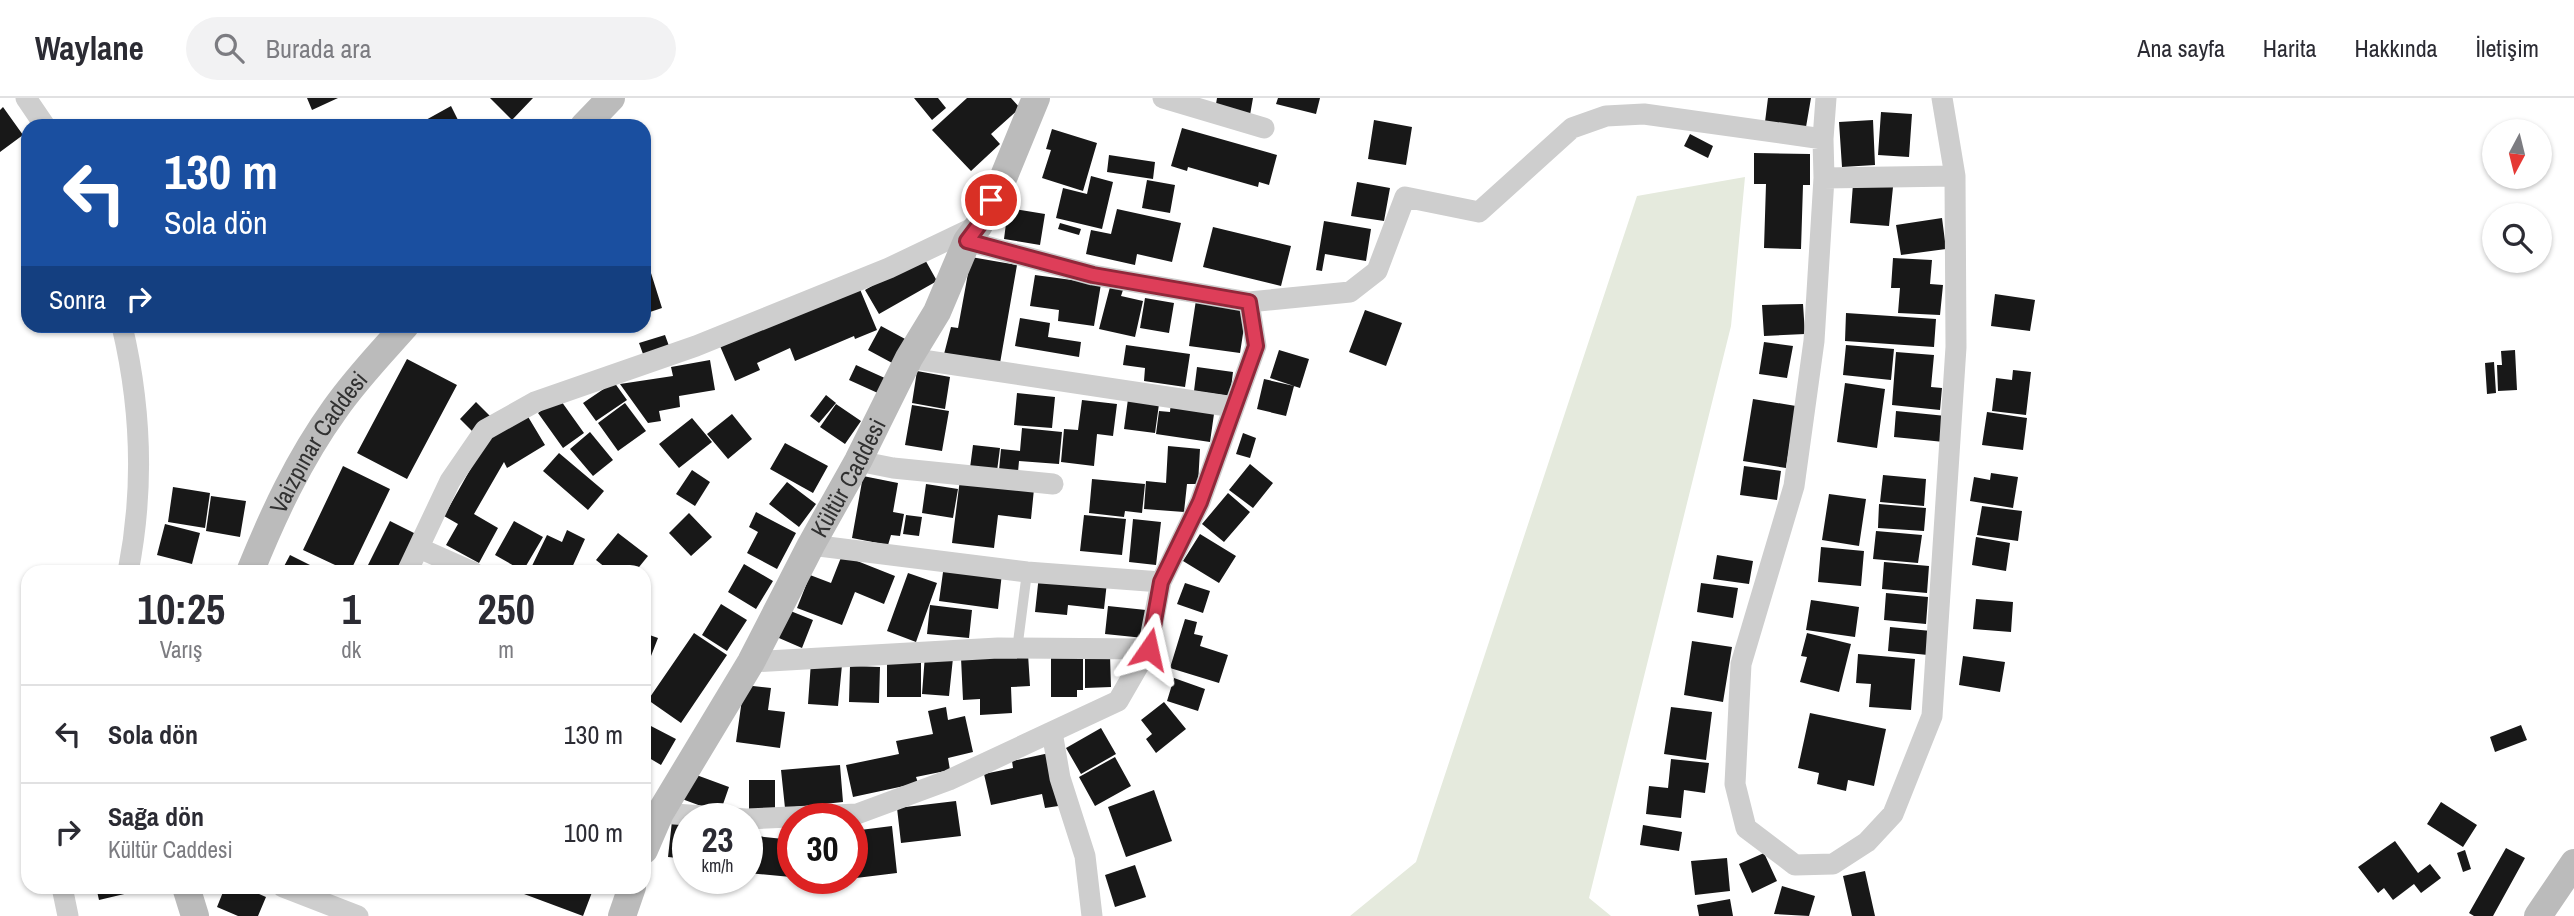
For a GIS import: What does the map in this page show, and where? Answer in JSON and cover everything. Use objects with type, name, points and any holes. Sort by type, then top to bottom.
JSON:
[{"type":"street","points":[[26,98],[40,119]]},
{"type":"street","name":"Kültür Caddesi","points":[[651,834],[660,813],[751,662],[858,461],[909,358],[937,312],[973,233],[1004,176],[1036,98]]},
{"type":"street","points":[[1163,98],[1265,128]]},
{"type":"street","points":[[1826,98],[1814,341],[1794,486],[1741,664],[1735,784],[1746,828],[1795,865],[1833,864],[1867,842],[1894,814],[1931,716],[1956,347],[1955,176],[1942,98]]},
{"type":"street","points":[[410,565],[450,481],[485,430],[536,402],[696,346],[973,233],[1093,275],[1249,302],[1350,292],[1377,271],[1405,197],[1479,212],[1572,128],[1606,116],[1644,114],[1823,139]]},
{"type":"street","points":[[1824,178],[1955,176]]},
{"type":"street","points":[[763,818],[857,814],[949,780],[1118,701],[1149,649],[1161,582],[1200,502],[1256,346],[1249,302]]},
{"type":"street","points":[[123,333],[135,401],[138,456],[137,514],[129,565]]},
{"type":"street","name":"Vaizpınar Caddesi","points":[[253,565],[272,518],[300,463],[335,409],[399,333]]},
{"type":"street","points":[[909,358],[1234,407]]},
{"type":"street","points":[[858,461],[893,468],[1053,484]]},
{"type":"street","points":[[811,545],[1027,572],[1161,582]]},
{"type":"street","points":[[419,548],[457,565]]},
{"type":"street","points":[[751,662],[998,648],[1149,649]]},
{"type":"street","points":[[1052,732],[1060,778],[1085,856],[1092,916]]},
{"type":"street","points":[[660,813],[672,814]]},
{"type":"street","points":[[2538,916],[2574,863]]},
{"type":"street","points":[[63,894],[68,916]]},
{"type":"street","points":[[188,894],[194,916]]},
{"type":"street","points":[[622,916],[630,894]]},
{"type":"street","points":[[333,896],[358,916]]},
{"type":"lane","points":[[1017,650],[1027,572]]},
{"type":"shaded area","points":[[1745,177],[1731,326],[1589,898],[1611,916],[1350,916],[1416,862],[1637,196]]},
{"type":"building","points":[[307,98],[338,98],[312,110]]},
{"type":"building","points":[[490,98],[533,98],[513,119]]},
{"type":"building","points":[[914,98],[938,98],[946,108],[932,120]]},
{"type":"building","points":[[967,98],[1011,98],[1020,108],[991,134],[1000,144],[971,171],[932,130]]},
{"type":"building","points":[[1217,98],[1253,98],[1250,115],[1215,110]]},
{"type":"building","points":[[1278,98],[1320,98],[1316,114],[1276,104]]},
{"type":"building","points":[[1768,98],[1811,98],[1806,127],[1765,122]]},
{"type":"building","points":[[451,106],[458,119],[428,119]]},
{"type":"building","points":[[3,107],[21,132],[21,136],[0,152],[0,110]]},
{"type":"building","points":[[1881,112],[1912,114],[1909,157],[1878,155]]},
{"type":"building","points":[[1374,120],[1412,127],[1406,165],[1368,159]]},
{"type":"building","points":[[1873,120],[1875,165],[1842,167],[1839,122]]},
{"type":"building","points":[[1182,128],[1277,155],[1269,185],[1259,182],[1258,187],[1188,167],[1187,171],[1171,166]]},
{"type":"building","points":[[1052,129],[1097,143],[1083,191],[1042,178],[1051,150],[1046,149]]},
{"type":"building","points":[[1690,134],[1713,146],[1708,158],[1684,146]]},
{"type":"building","points":[[1754,153],[1810,154],[1810,185],[1803,185],[1801,249],[1764,248],[1766,184],[1754,184]]},
{"type":"building","points":[[1109,155],[1155,162],[1153,179],[1107,172]]},
{"type":"building","points":[[1091,176],[1113,182],[1102,229],[1056,218],[1063,188],[1087,194]]},
{"type":"building","points":[[1147,180],[1175,185],[1170,213],[1142,208]]},
{"type":"building","points":[[1357,182],[1390,188],[1384,221],[1351,216]]},
{"type":"building","points":[[1853,184],[1893,187],[1889,226],[1850,223]]},
{"type":"building","points":[[1008,208],[1045,214],[1040,245],[1004,239]]},
{"type":"building","points":[[1117,209],[1181,223],[1172,262],[1137,254],[1135,265],[1086,254],[1091,230],[1111,234]]},
{"type":"building","points":[[1942,218],[1946,249],[1901,255],[1896,225]]},
{"type":"building","points":[[1324,221],[1371,229],[1366,261],[1325,254],[1322,271],[1316,270]]},
{"type":"building","points":[[1060,223],[1081,229],[1079,235],[1058,229]]},
{"type":"building","points":[[1213,227],[1291,246],[1281,286],[1203,267]]},
{"type":"building","points":[[923,256],[937,281],[879,314],[865,290]]},
{"type":"building","points":[[971,257],[1017,265],[999,369],[943,358],[951,327],[958,328]]},
{"type":"building","points":[[1893,258],[1932,260],[1930,284],[1943,285],[1940,315],[1898,313],[1900,288],[1891,288]]},
{"type":"building","points":[[651,273],[662,308],[651,312]]},
{"type":"building","points":[[1035,275],[1101,284],[1094,326],[1058,321],[1059,310],[1030,306]]},
{"type":"building","points":[[859,287],[877,330],[855,339],[854,336],[795,361],[790,348],[757,363],[760,370],[735,381],[720,346]]},
{"type":"building","points":[[1110,287],[1123,290],[1121,296],[1143,301],[1135,337],[1099,329]]},
{"type":"building","points":[[1995,294],[2035,300],[2030,331],[1991,326]]},
{"type":"building","points":[[1145,298],[1174,303],[1169,333],[1140,328]]},
{"type":"building","points":[[1196,300],[1247,308],[1240,353],[1189,346]]},
{"type":"building","points":[[1803,304],[1805,334],[1764,336],[1762,305]]},
{"type":"building","points":[[1365,310],[1402,323],[1386,366],[1349,352]]},
{"type":"building","points":[[1846,313],[1936,319],[1934,347],[1845,341]]},
{"type":"building","points":[[1020,318],[1050,323],[1048,337],[1081,342],[1079,357],[1015,346]]},
{"type":"building","points":[[881,326],[907,340],[894,364],[868,350]]},
{"type":"building","points":[[665,335],[669,346],[643,354],[639,343]]},
{"type":"building","points":[[1764,342],[1793,346],[1787,378],[1759,374]]},
{"type":"building","points":[[1126,345],[1190,354],[1185,387],[1144,381],[1145,368],[1123,365]]},
{"type":"building","points":[[1846,345],[1894,349],[1891,380],[1843,375]]},
{"type":"building","points":[[1279,350],[1309,359],[1300,388],[1270,378]]},
{"type":"building","points":[[2515,350],[2517,390],[2498,391],[2497,365],[2502,365],[2501,351]]},
{"type":"building","points":[[1896,352],[1934,355],[1931,387],[1942,388],[1940,410],[1892,405]]},
{"type":"building","points":[[407,359],[457,385],[407,479],[357,453]]},
{"type":"building","points":[[710,360],[715,390],[679,396],[680,407],[659,411],[661,421],[648,423],[620,384],[673,376],[671,367]]},
{"type":"building","points":[[2494,362],[2496,393],[2487,394],[2485,363]]},
{"type":"building","points":[[856,365],[887,379],[880,394],[849,380]]},
{"type":"building","points":[[1197,367],[1233,372],[1230,396],[1194,391]]},
{"type":"building","points":[[2013,370],[2031,372],[2026,415],[1992,411],[1996,378],[2012,380]]},
{"type":"building","points":[[917,371],[950,377],[945,409],[912,403]]},
{"type":"building","points":[[1264,379],[1294,386],[1286,416],[1257,409]]},
{"type":"building","points":[[614,382],[627,400],[596,421],[583,403]]},
{"type":"building","points":[[1845,383],[1885,389],[1877,448],[1837,442]]},
{"type":"building","points":[[1017,393],[1055,397],[1052,428],[1014,425]]},
{"type":"building","points":[[826,395],[836,403],[819,423],[810,416]]},
{"type":"building","points":[[559,398],[584,433],[563,448],[538,413]]},
{"type":"building","points":[[1128,399],[1159,404],[1155,433],[1124,429]]},
{"type":"building","points":[[1753,399],[1796,406],[1786,468],[1743,461]]},
{"type":"building","points":[[1082,400],[1117,404],[1113,436],[1097,434],[1094,466],[1061,462],[1064,429],[1078,430]]},
{"type":"building","points":[[1171,401],[1215,407],[1210,442],[1156,434],[1159,411],[1170,412]]},
{"type":"building","points":[[476,402],[493,419],[477,436],[460,419]]},
{"type":"building","points":[[625,403],[646,431],[618,451],[598,423]]},
{"type":"building","points":[[836,404],[861,421],[845,444],[820,427]]},
{"type":"building","points":[[912,405],[949,411],[942,451],[905,445]]},
{"type":"building","points":[[1896,411],[1946,416],[1944,442],[1894,437]]},
{"type":"building","points":[[1987,412],[2027,418],[2023,450],[1982,445]]},
{"type":"building","points":[[732,414],[752,439],[728,459],[707,434]]},
{"type":"building","points":[[527,415],[545,445],[507,468],[504,462],[474,514],[498,528],[479,563],[446,545],[458,524],[444,516],[488,438]]},
{"type":"building","points":[[692,418],[712,442],[679,468],[659,444]]},
{"type":"building","points":[[1022,428],[1062,432],[1059,464],[1019,461],[1018,472],[999,470],[1001,449],[1020,451]]},
{"type":"building","points":[[590,432],[613,460],[593,476],[570,449]]},
{"type":"building","points":[[1243,433],[1256,438],[1250,458],[1236,454]]},
{"type":"building","points":[[785,443],[828,466],[813,493],[770,469]]},
{"type":"building","points":[[973,445],[1000,448],[997,471],[970,468]]},
{"type":"building","points":[[1168,446],[1200,449],[1198,484],[1187,484],[1184,512],[1144,509],[1146,481],[1166,483]]},
{"type":"building","points":[[559,453],[604,491],[588,510],[543,471]]},
{"type":"building","points":[[1250,464],[1273,483],[1253,508],[1229,490]]},
{"type":"building","points":[[343,466],[390,489],[353,565],[335,565],[303,550]]},
{"type":"building","points":[[1744,466],[1781,471],[1777,500],[1740,495]]},
{"type":"building","points":[[692,470],[710,482],[695,506],[676,494]]},
{"type":"building","points":[[1991,473],[2018,477],[2013,508],[1970,501],[1974,477],[1990,480]]},
{"type":"building","points":[[1883,475],[1926,479],[1924,506],[1880,502]]},
{"type":"building","points":[[863,476],[898,483],[893,512],[904,514],[900,536],[891,535],[888,545],[852,538]]},
{"type":"building","points":[[960,479],[1034,489],[1031,519],[998,515],[994,548],[952,543]]},
{"type":"building","points":[[1092,479],[1145,484],[1142,513],[1125,511],[1124,517],[1089,513]]},
{"type":"building","points":[[787,482],[816,504],[799,527],[769,504]]},
{"type":"building","points":[[926,484],[958,489],[953,518],[922,513]]},
{"type":"building","points":[[173,487],[210,493],[205,528],[168,522]]},
{"type":"building","points":[[1228,493],[1250,512],[1224,542],[1202,524]]},
{"type":"building","points":[[1829,494],[1866,499],[1859,546],[1822,540]]},
{"type":"building","points":[[211,496],[246,501],[240,537],[206,531]]},
{"type":"building","points":[[1879,504],[1926,508],[1924,531],[1878,528]]},
{"type":"building","points":[[1982,506],[2022,511],[2018,541],[1977,535]]},
{"type":"building","points":[[756,512],[796,533],[777,569],[747,553],[758,532],[749,527]]},
{"type":"building","points":[[689,513],[712,537],[691,556],[669,533]]},
{"type":"building","points":[[906,515],[922,517],[919,536],[903,534]]},
{"type":"building","points":[[1084,515],[1126,519],[1122,555],[1080,551]]},
{"type":"building","points":[[1133,519],[1161,522],[1156,565],[1129,562]]},
{"type":"building","points":[[390,521],[418,535],[403,565],[368,565]]},
{"type":"building","points":[[514,521],[543,537],[527,565],[512,565],[495,555]]},
{"type":"building","points":[[165,524],[200,533],[192,564],[157,555]]},
{"type":"building","points":[[567,530],[585,539],[573,565],[532,565],[547,535],[562,542]]},
{"type":"building","points":[[1876,531],[1922,535],[1918,563],[1873,559]]},
{"type":"building","points":[[618,533],[648,556],[641,565],[602,565],[596,560]]},
{"type":"building","points":[[1200,534],[1236,556],[1219,583],[1183,561]]},
{"type":"building","points":[[1976,537],[2010,543],[2006,571],[1972,565]]},
{"type":"building","points":[[1821,547],[1864,551],[1861,586],[1818,582]]},
{"type":"building","points":[[290,555],[310,565],[285,565]]},
{"type":"building","points":[[842,555],[895,576],[884,604],[855,592],[842,625],[797,608],[810,575],[831,583]]},
{"type":"building","points":[[1717,555],[1753,561],[1749,584],[1713,579]]},
{"type":"building","points":[[1884,562],[1929,566],[1927,593],[1882,589]]},
{"type":"building","points":[[744,564],[773,581],[756,609],[728,592]]},
{"type":"building","points":[[944,565],[1002,573],[998,609],[939,601]]},
{"type":"building","points":[[908,573],[937,583],[916,642],[887,631]]},
{"type":"building","points":[[1039,575],[1107,582],[1104,609],[1068,605],[1067,615],[1035,612]]},
{"type":"building","points":[[1185,583],[1210,591],[1203,613],[1177,604]]},
{"type":"building","points":[[1701,583],[1738,588],[1733,618],[1697,612]]},
{"type":"building","points":[[1886,593],[1928,597],[1926,624],[1884,620]]},
{"type":"building","points":[[1976,599],[2013,602],[2011,632],[1973,629]]},
{"type":"building","points":[[1811,600],[1859,607],[1855,637],[1806,630]]},
{"type":"building","points":[[721,604],[747,620],[727,651],[702,635]]},
{"type":"building","points":[[930,605],[972,610],[969,638],[927,634]]},
{"type":"building","points":[[1108,606],[1146,610],[1144,638],[1105,634]]},
{"type":"building","points":[[783,608],[813,620],[802,648],[772,635]]},
{"type":"building","points":[[1185,619],[1197,622],[1194,634],[1203,636],[1200,646],[1228,655],[1219,683],[1170,668]]},
{"type":"building","points":[[1890,627],[1931,631],[1928,655],[1888,651]]},
{"type":"building","points":[[694,633],[727,655],[681,723],[651,702],[651,696]]},
{"type":"building","points":[[1807,633],[1851,644],[1839,692],[1800,682],[1807,657],[1801,656]]},
{"type":"building","points":[[651,636],[658,638],[651,656]]},
{"type":"building","points":[[1692,641],[1732,647],[1723,702],[1684,695]]},
{"type":"building","points":[[1028,654],[1030,686],[1011,687],[1012,713],[980,715],[980,699],[963,700],[961,658]]},
{"type":"building","points":[[1858,654],[1915,659],[1911,710],[1869,707],[1871,684],[1856,683]]},
{"type":"building","points":[[925,655],[953,658],[949,696],[922,694]]},
{"type":"building","points":[[1085,655],[1110,655],[1111,687],[1085,688]]},
{"type":"building","points":[[1051,656],[1083,656],[1083,690],[1077,690],[1077,697],[1051,697]]},
{"type":"building","points":[[1963,656],[2005,662],[2000,692],[1959,685]]},
{"type":"building","points":[[887,659],[921,660],[921,697],[887,697]]},
{"type":"building","points":[[811,662],[842,665],[838,706],[808,704]]},
{"type":"building","points":[[850,666],[880,667],[879,703],[849,702]]},
{"type":"building","points":[[1174,678],[1205,689],[1198,711],[1167,701]]},
{"type":"building","points":[[744,685],[771,688],[768,710],[785,712],[780,748],[736,742]]},
{"type":"building","points":[[1164,702],[1186,729],[1156,753],[1146,739],[1152,734],[1141,720]]},
{"type":"building","points":[[946,707],[948,720],[965,716],[973,752],[948,758],[950,770],[916,777],[918,783],[853,797],[846,765],[899,754],[896,741],[933,734],[928,711]]},
{"type":"building","points":[[1671,707],[1712,712],[1706,760],[1664,754]]},
{"type":"building","points":[[1810,713],[1886,729],[1874,786],[1848,780],[1846,791],[1817,784],[1819,773],[1798,768]]},
{"type":"building","points":[[2521,725],[2527,740],[2495,752],[2490,737]]},
{"type":"building","points":[[651,726],[676,739],[661,765],[651,759]]},
{"type":"building","points":[[1101,728],[1116,754],[1081,774],[1066,748]]},
{"type":"building","points":[[1054,752],[1065,805],[1045,808],[1042,794],[991,805],[984,774],[1013,768],[1012,761]]},
{"type":"building","points":[[1115,757],[1131,786],[1095,806],[1079,777]]},
{"type":"building","points":[[1671,759],[1709,763],[1705,793],[1684,790],[1681,818],[1646,814],[1649,786],[1668,788]]},
{"type":"building","points":[[840,765],[843,802],[784,803],[781,770]]},
{"type":"building","points":[[691,773],[729,787],[723,803],[693,803],[682,799]]},
{"type":"building","points":[[749,780],[775,780],[775,812],[763,812],[763,803],[749,803]]},
{"type":"building","points":[[1154,790],[1172,841],[1126,857],[1108,807]]},
{"type":"building","points":[[956,801],[961,836],[901,843],[897,808]]},
{"type":"building","points":[[2441,802],[2477,825],[2463,847],[2427,824]]},
{"type":"building","points":[[672,821],[672,857],[668,857]]},
{"type":"building","points":[[1643,825],[1682,832],[1679,851],[1640,845]]},
{"type":"building","points":[[892,826],[897,873],[868,877],[868,829]]},
{"type":"building","points":[[763,837],[777,838],[777,876],[763,874]]},
{"type":"building","points":[[2395,841],[2418,873],[2430,864],[2441,878],[2421,893],[2414,884],[2393,900],[2384,888],[2378,893],[2358,867]]},
{"type":"building","points":[[2506,848],[2525,858],[2493,916],[2474,916],[2469,913]]},
{"type":"building","points":[[2465,850],[2471,869],[2463,872],[2457,853]]},
{"type":"building","points":[[1764,853],[1777,881],[1752,893],[1739,864]]},
{"type":"building","points":[[1727,858],[1730,891],[1695,895],[1691,861]]},
{"type":"building","points":[[1135,865],[1146,897],[1115,907],[1105,875]]},
{"type":"building","points":[[1865,871],[1875,916],[1852,916],[1843,876]]},
{"type":"building","points":[[1782,886],[1815,896],[1809,916],[1774,914]]},
{"type":"building","points":[[98,894],[124,894],[99,900]]},
{"type":"building","points":[[222,894],[259,894],[266,897],[258,916],[238,916],[217,907]]},
{"type":"building","points":[[524,894],[591,894],[583,916]]},
{"type":"building","points":[[1730,899],[1733,916],[1699,916],[1697,905]]},
{"type":"route","points":[[991,200],[979,225],[967,241],[1093,275],[1249,302],[1256,346],[1200,502],[1161,582],[1149,649]]}]
